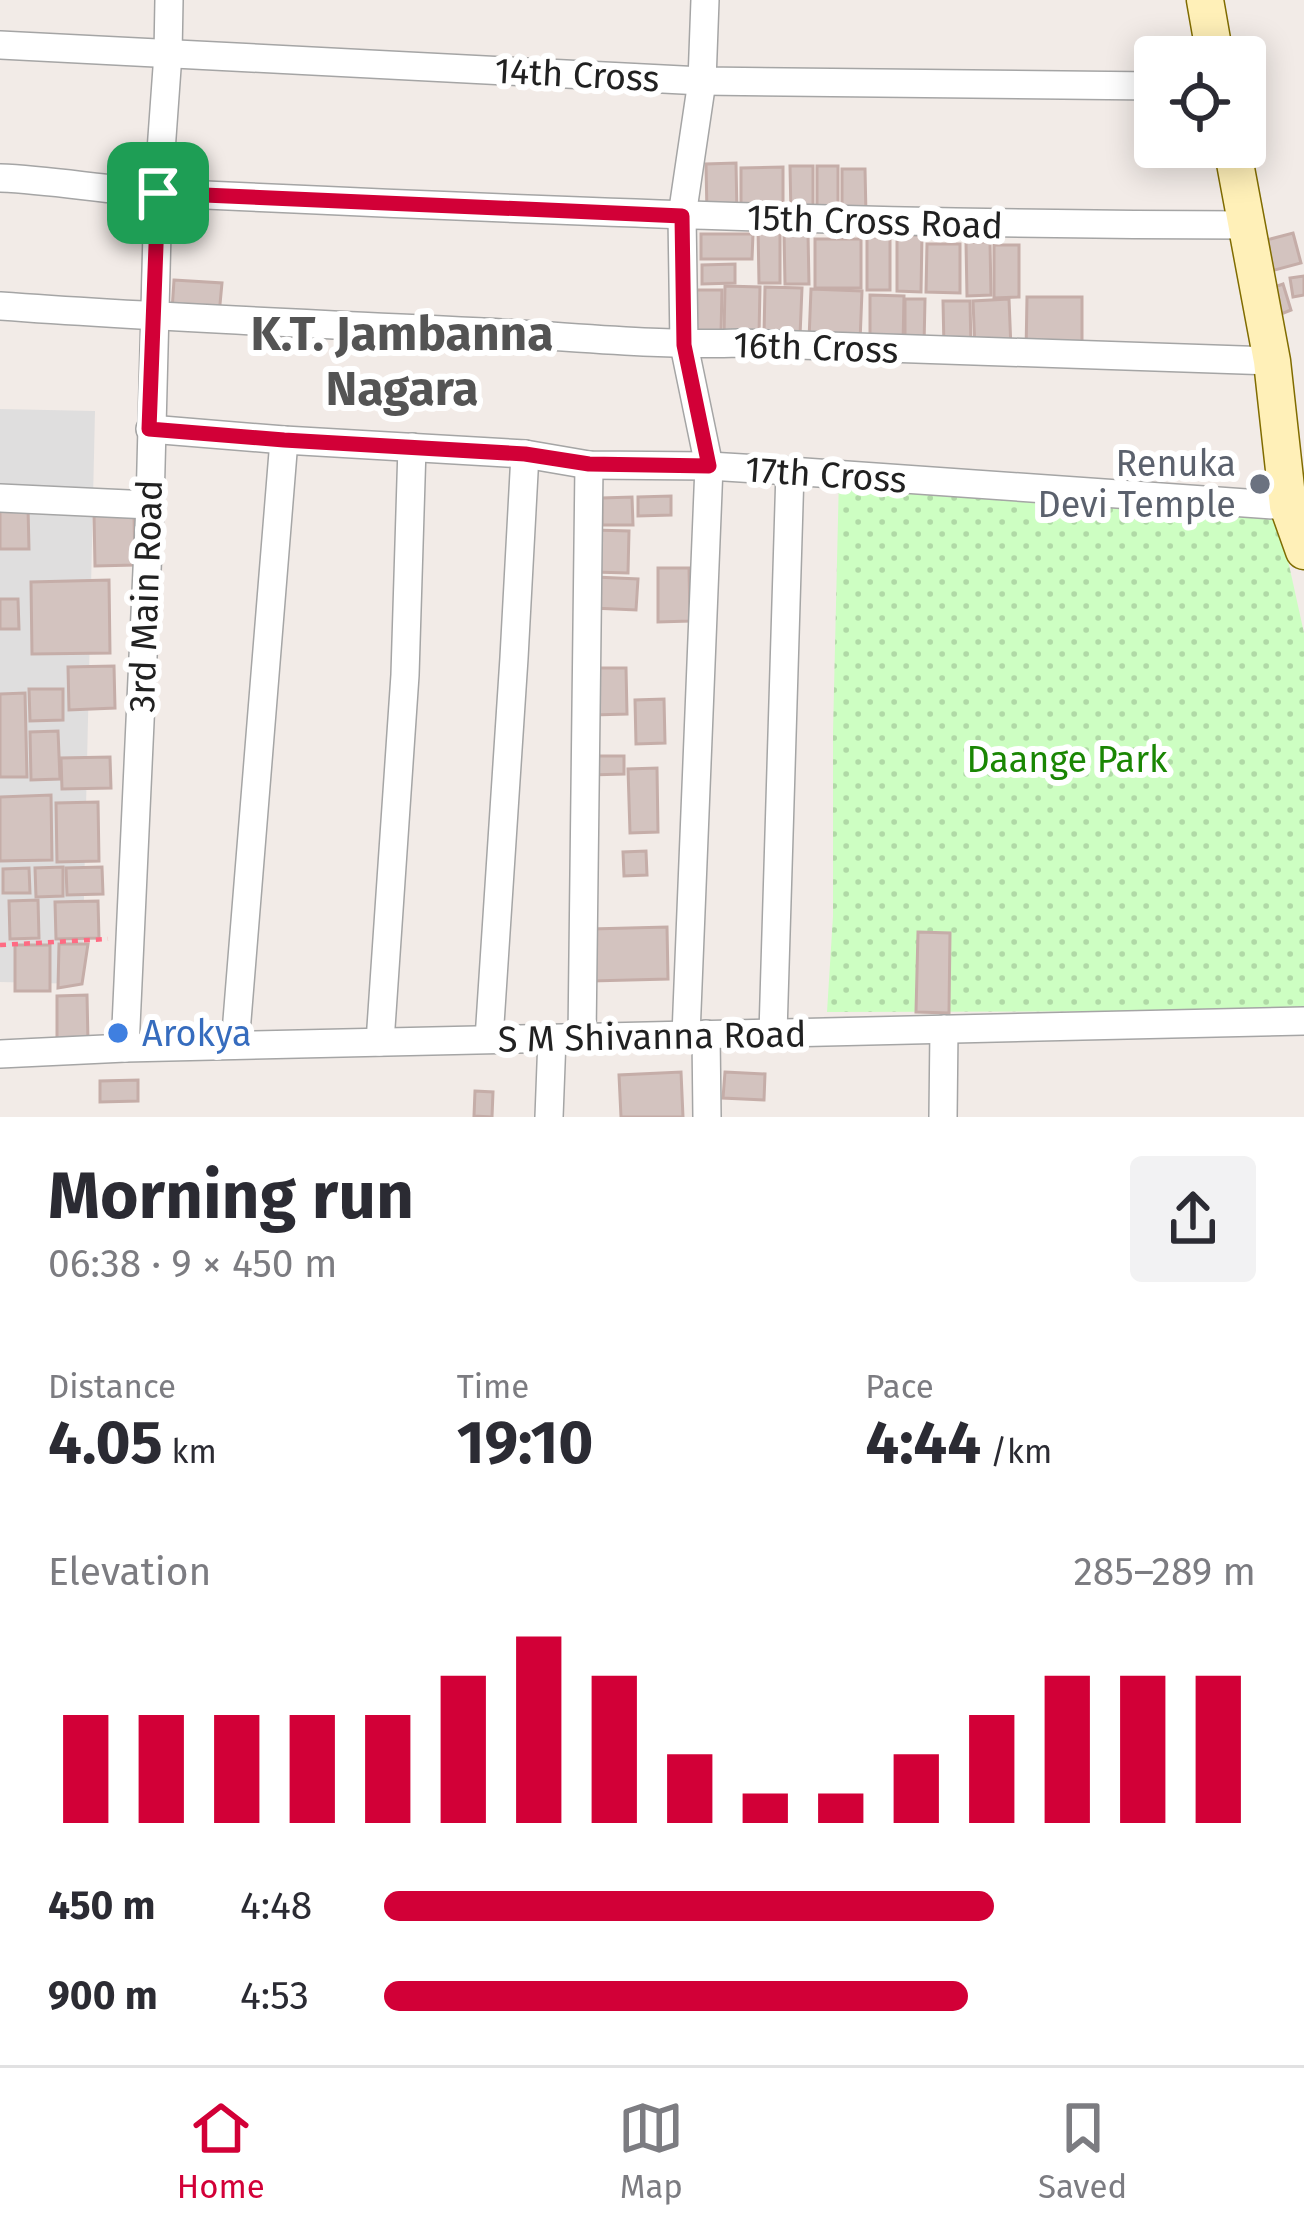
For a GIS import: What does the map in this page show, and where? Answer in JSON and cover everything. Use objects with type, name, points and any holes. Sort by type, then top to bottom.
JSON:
[{"type":"street","name":"3rd Main Road","points":[[125,1048],[169,0]]},
{"type":"street","points":[[705,0],[702,81],[682,216],[684,345],[709,466],[696,1035],[706,1117]]},
{"type":"street","points":[[1205,0],[1211,36]]},
{"type":"street","name":"14th Cross","points":[[0,46],[702,81],[1134,86]]},
{"type":"street","points":[[1236,168],[1304,551]]},
{"type":"street","name":"15th Cross Road","points":[[0,178],[158,193],[682,216],[1246,225]]},
{"type":"street","name":"16th Cross","points":[[0,306],[684,345],[1272,362]]},
{"type":"street","name":"17th Cross","points":[[149,429],[525,454],[589,464],[709,466],[1296,507]]},
{"type":"street","points":[[235,1045],[284,440]]},
{"type":"street","points":[[380,1042],[405,675],[412,448]]},
{"type":"street","points":[[489,1040],[525,454]]},
{"type":"street","points":[[582,1037],[589,464]]},
{"type":"street","points":[[773,1033],[790,471]]},
{"type":"street","points":[[0,498],[149,505]]},
{"type":"street","name":"S M Shivanna Road","points":[[0,1054],[1304,1021]]},
{"type":"street","points":[[943,1117],[944,1029]]},
{"type":"street","points":[[549,1117],[552,1038]]},
{"type":"path","points":[[0,945],[131,937]]},
{"type":"shaded area","points":[[0,409],[95,411],[82,984],[0,982]]},
{"type":"green space","name":"Daange Park","points":[[839,476],[1278,515],[1304,633],[1304,1011],[827,1012],[833,916]]},
{"type":"building","points":[[736,163],[737,214],[707,214],[706,164]]},
{"type":"building","points":[[790,166],[813,166],[813,214],[791,215]]},
{"type":"building","points":[[817,166],[838,166],[838,216],[817,216]]},
{"type":"building","points":[[783,167],[783,212],[741,212],[741,168]]},
{"type":"building","points":[[842,169],[865,169],[866,215],[842,215]]},
{"type":"building","points":[[780,226],[780,283],[759,283],[758,227]]},
{"type":"building","points":[[784,233],[808,233],[809,284],[785,284]]},
{"type":"building","points":[[1293,233],[1301,263],[1267,272],[1259,242]]},
{"type":"building","points":[[701,234],[753,234],[752,259],[701,259]]},
{"type":"building","points":[[897,235],[922,235],[921,292],[897,291]]},
{"type":"building","points":[[867,237],[890,237],[890,290],[867,290]]},
{"type":"building","points":[[815,239],[861,239],[861,288],[815,288]]},
{"type":"building","points":[[966,242],[990,242],[991,295],[967,296]]},
{"type":"building","points":[[927,244],[960,244],[960,293],[926,292]]},
{"type":"building","points":[[994,245],[1019,245],[1019,297],[994,298]]},
{"type":"building","points":[[735,264],[735,283],[702,284],[702,265]]},
{"type":"building","points":[[1304,276],[1304,295],[1293,297],[1290,278]]},
{"type":"building","points":[[174,280],[222,283],[219,315],[172,311]]},
{"type":"building","points":[[1283,284],[1291,310],[1281,314],[1272,288]]},
{"type":"building","points":[[725,286],[760,287],[759,335],[724,335]]},
{"type":"building","points":[[765,287],[802,288],[800,336],[764,335]]},
{"type":"building","points":[[811,289],[862,291],[860,342],[809,340]]},
{"type":"building","points":[[694,290],[722,290],[721,333],[692,332]]},
{"type":"building","points":[[870,295],[904,296],[903,345],[870,345]]},
{"type":"building","points":[[1027,297],[1082,297],[1082,353],[1026,353]]},
{"type":"building","points":[[905,299],[925,299],[924,346],[905,345]]},
{"type":"building","points":[[1009,299],[1011,349],[975,350],[973,301]]},
{"type":"building","points":[[943,301],[970,301],[971,348],[944,348]]},
{"type":"building","points":[[671,496],[671,515],[638,516],[638,497]]},
{"type":"building","points":[[632,497],[633,525],[602,525],[602,498]]},
{"type":"building","points":[[28,507],[29,549],[0,549],[0,508]]},
{"type":"building","points":[[94,515],[134,515],[135,565],[95,566]]},
{"type":"building","points":[[593,530],[629,531],[628,573],[593,572]]},
{"type":"building","points":[[658,568],[689,568],[690,621],[658,622]]},
{"type":"building","points":[[595,577],[638,579],[636,610],[593,608]]},
{"type":"building","points":[[109,580],[110,653],[32,654],[31,582]]},
{"type":"building","points":[[0,599],[18,599],[19,629],[0,629]]},
{"type":"building","points":[[114,666],[115,708],[69,710],[68,667]]},
{"type":"building","points":[[592,668],[626,668],[627,714],[593,715]]},
{"type":"building","points":[[29,689],[63,689],[63,720],[30,721]]},
{"type":"building","points":[[25,693],[27,777],[0,777],[0,694]]},
{"type":"building","points":[[664,699],[665,743],[636,744],[635,700]]},
{"type":"building","points":[[58,731],[60,779],[31,780],[30,732]]},
{"type":"building","points":[[590,756],[624,756],[624,774],[590,775]]},
{"type":"building","points":[[110,757],[111,788],[62,789],[61,758]]},
{"type":"building","points":[[657,768],[658,832],[630,833],[628,769]]},
{"type":"building","points":[[51,795],[52,860],[0,861],[0,797]]},
{"type":"building","points":[[98,802],[99,861],[57,862],[56,803]]},
{"type":"building","points":[[646,851],[647,875],[624,876],[623,852]]},
{"type":"building","points":[[63,867],[63,896],[36,897],[35,868]]},
{"type":"building","points":[[102,867],[103,894],[67,895],[66,868]]},
{"type":"building","points":[[29,868],[30,893],[3,893],[3,869]]},
{"type":"building","points":[[38,900],[39,938],[10,939],[9,901]]},
{"type":"building","points":[[98,901],[99,938],[56,939],[55,902]]},
{"type":"building","points":[[667,927],[668,979],[592,981],[591,929]]},
{"type":"building","points":[[918,932],[950,933],[949,1013],[916,1012]]},
{"type":"building","points":[[59,944],[88,944],[82,984],[58,988]]},
{"type":"building","points":[[15,945],[50,945],[50,991],[15,991]]},
{"type":"building","points":[[87,995],[88,1041],[57,1041],[57,996]]},
{"type":"building","points":[[681,1072],[683,1117],[621,1117],[619,1075]]},
{"type":"building","points":[[725,1072],[765,1074],[764,1100],[723,1098]]},
{"type":"building","points":[[138,1080],[138,1101],[100,1102],[100,1081]]},
{"type":"building","points":[[475,1091],[493,1092],[492,1117],[474,1116]]},
{"type":"place","name":"Renuka Devi Temple","points":[[1260,484]]},
{"type":"place","name":"Arokya","points":[[118,1033]]},
{"type":"district","name":"K.T. Jambanna Nagara","points":[[402,360]]},
{"type":"route","points":[[158,193],[682,216],[684,345],[709,466],[589,464],[525,454],[149,429],[158,193]]}]
